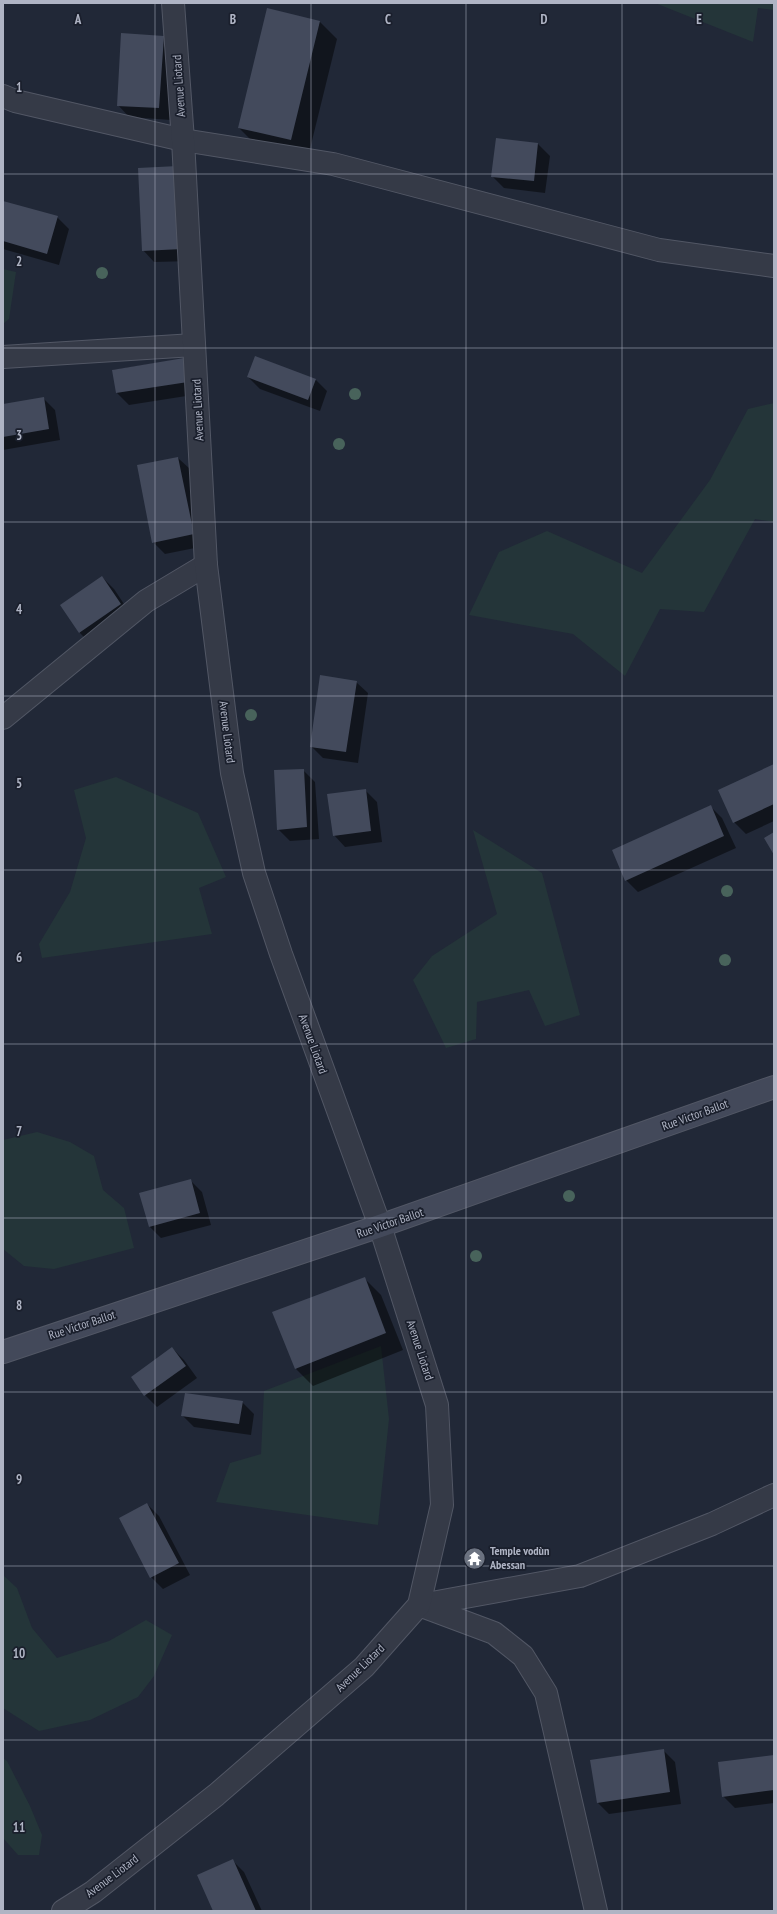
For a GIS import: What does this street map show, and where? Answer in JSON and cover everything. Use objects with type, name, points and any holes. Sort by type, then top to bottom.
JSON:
[{"type":"main road","name":"Rue Victor Ballot","points":[[3,1352],[380,1226],[774,1087]]},
{"type":"street","name":"Avenue Liotard","points":[[64,1911],[93,1892],[228,1785],[364,1667],[419,1605],[442,1505],[437,1405],[380,1226],[281,954],[254,873],[232,773],[206,565],[183,140],[173,3]]},
{"type":"street","points":[[3,96],[15,101],[183,140],[333,164],[659,250],[774,266]]},
{"type":"street","points":[[3,357],[194,345]]},
{"type":"street","points":[[3,718],[146,601],[206,565]]},
{"type":"street","points":[[419,1605],[580,1576],[712,1524],[774,1494]]},
{"type":"street","points":[[419,1605],[494,1633],[523,1656],[546,1693],[596,1911]]},
{"type":"shaded area","points":[[655,3],[774,3],[774,10],[758,8],[753,42]]},
{"type":"shaded area","points":[[3,269],[16,272],[9,319],[3,324]]},
{"type":"shaded area","points":[[774,403],[774,522],[755,519],[704,612],[660,609],[625,676],[573,634],[469,615],[499,552],[547,531],[642,573],[710,480],[748,409]]},
{"type":"shaded area","points":[[116,777],[198,813],[226,877],[199,888],[212,934],[42,958],[39,944],[70,892],[86,838],[74,790]]},
{"type":"shaded area","points":[[473,830],[542,873],[580,1015],[545,1026],[529,990],[477,1002],[476,1039],[446,1048],[413,980],[432,956],[497,914]]},
{"type":"shaded area","points":[[37,1132],[70,1142],[94,1156],[103,1190],[124,1208],[134,1248],[54,1269],[24,1266],[3,1249],[3,1140]]},
{"type":"shaded area","points":[[381,1346],[389,1419],[378,1525],[216,1502],[230,1463],[261,1454],[264,1391]]},
{"type":"shaded area","points":[[3,1575],[17,1588],[32,1628],[57,1658],[109,1641],[146,1620],[172,1635],[154,1676],[138,1697],[90,1720],[39,1731],[3,1708]]},
{"type":"shaded area","points":[[3,1758],[7,1761],[30,1806],[42,1835],[39,1855],[18,1855],[3,1838]]},
{"type":"building","points":[[267,8],[320,21],[291,140],[238,128]]},
{"type":"building","points":[[121,33],[164,36],[159,108],[117,106]]},
{"type":"building","points":[[496,138],[538,143],[534,181],[491,177]]},
{"type":"building","points":[[178,166],[182,249],[142,251],[138,168]]},
{"type":"building","points":[[3,201],[58,216],[47,254],[3,241]]},
{"type":"building","points":[[255,356],[316,379],[308,400],[247,377]]},
{"type":"building","points":[[184,358],[188,382],[116,393],[112,370]]},
{"type":"building","points":[[44,397],[49,429],[3,437],[3,404]]},
{"type":"building","points":[[178,457],[194,534],[152,543],[137,465]]},
{"type":"building","points":[[102,576],[121,604],[79,633],[60,605]]},
{"type":"building","points":[[320,675],[357,681],[346,752],[310,747]]},
{"type":"building","points":[[774,764],[774,804],[733,823],[718,790]]},
{"type":"building","points":[[304,769],[307,827],[277,830],[274,770]]},
{"type":"building","points":[[366,789],[371,831],[333,836],[327,794]]},
{"type":"building","points":[[711,805],[724,836],[625,881],[612,850]]},
{"type":"building","points":[[774,832],[774,855],[764,838]]},
{"type":"building","points":[[191,1179],[200,1213],[149,1227],[139,1193]]},
{"type":"building","points":[[365,1277],[386,1333],[295,1369],[272,1312]]},
{"type":"building","points":[[172,1347],[186,1366],[144,1396],[131,1377]]},
{"type":"building","points":[[185,1393],[243,1401],[239,1424],[181,1416]]},
{"type":"building","points":[[147,1503],[179,1563],[150,1578],[119,1518]]},
{"type":"building","points":[[664,1749],[670,1792],[597,1803],[590,1760]]},
{"type":"building","points":[[774,1755],[774,1790],[722,1797],[718,1762]]},
{"type":"building","points":[[233,1859],[256,1911],[213,1911],[197,1875]]},
{"type":"place","name":"Temple vodùn Abessan","points":[[475,1558]]}]
